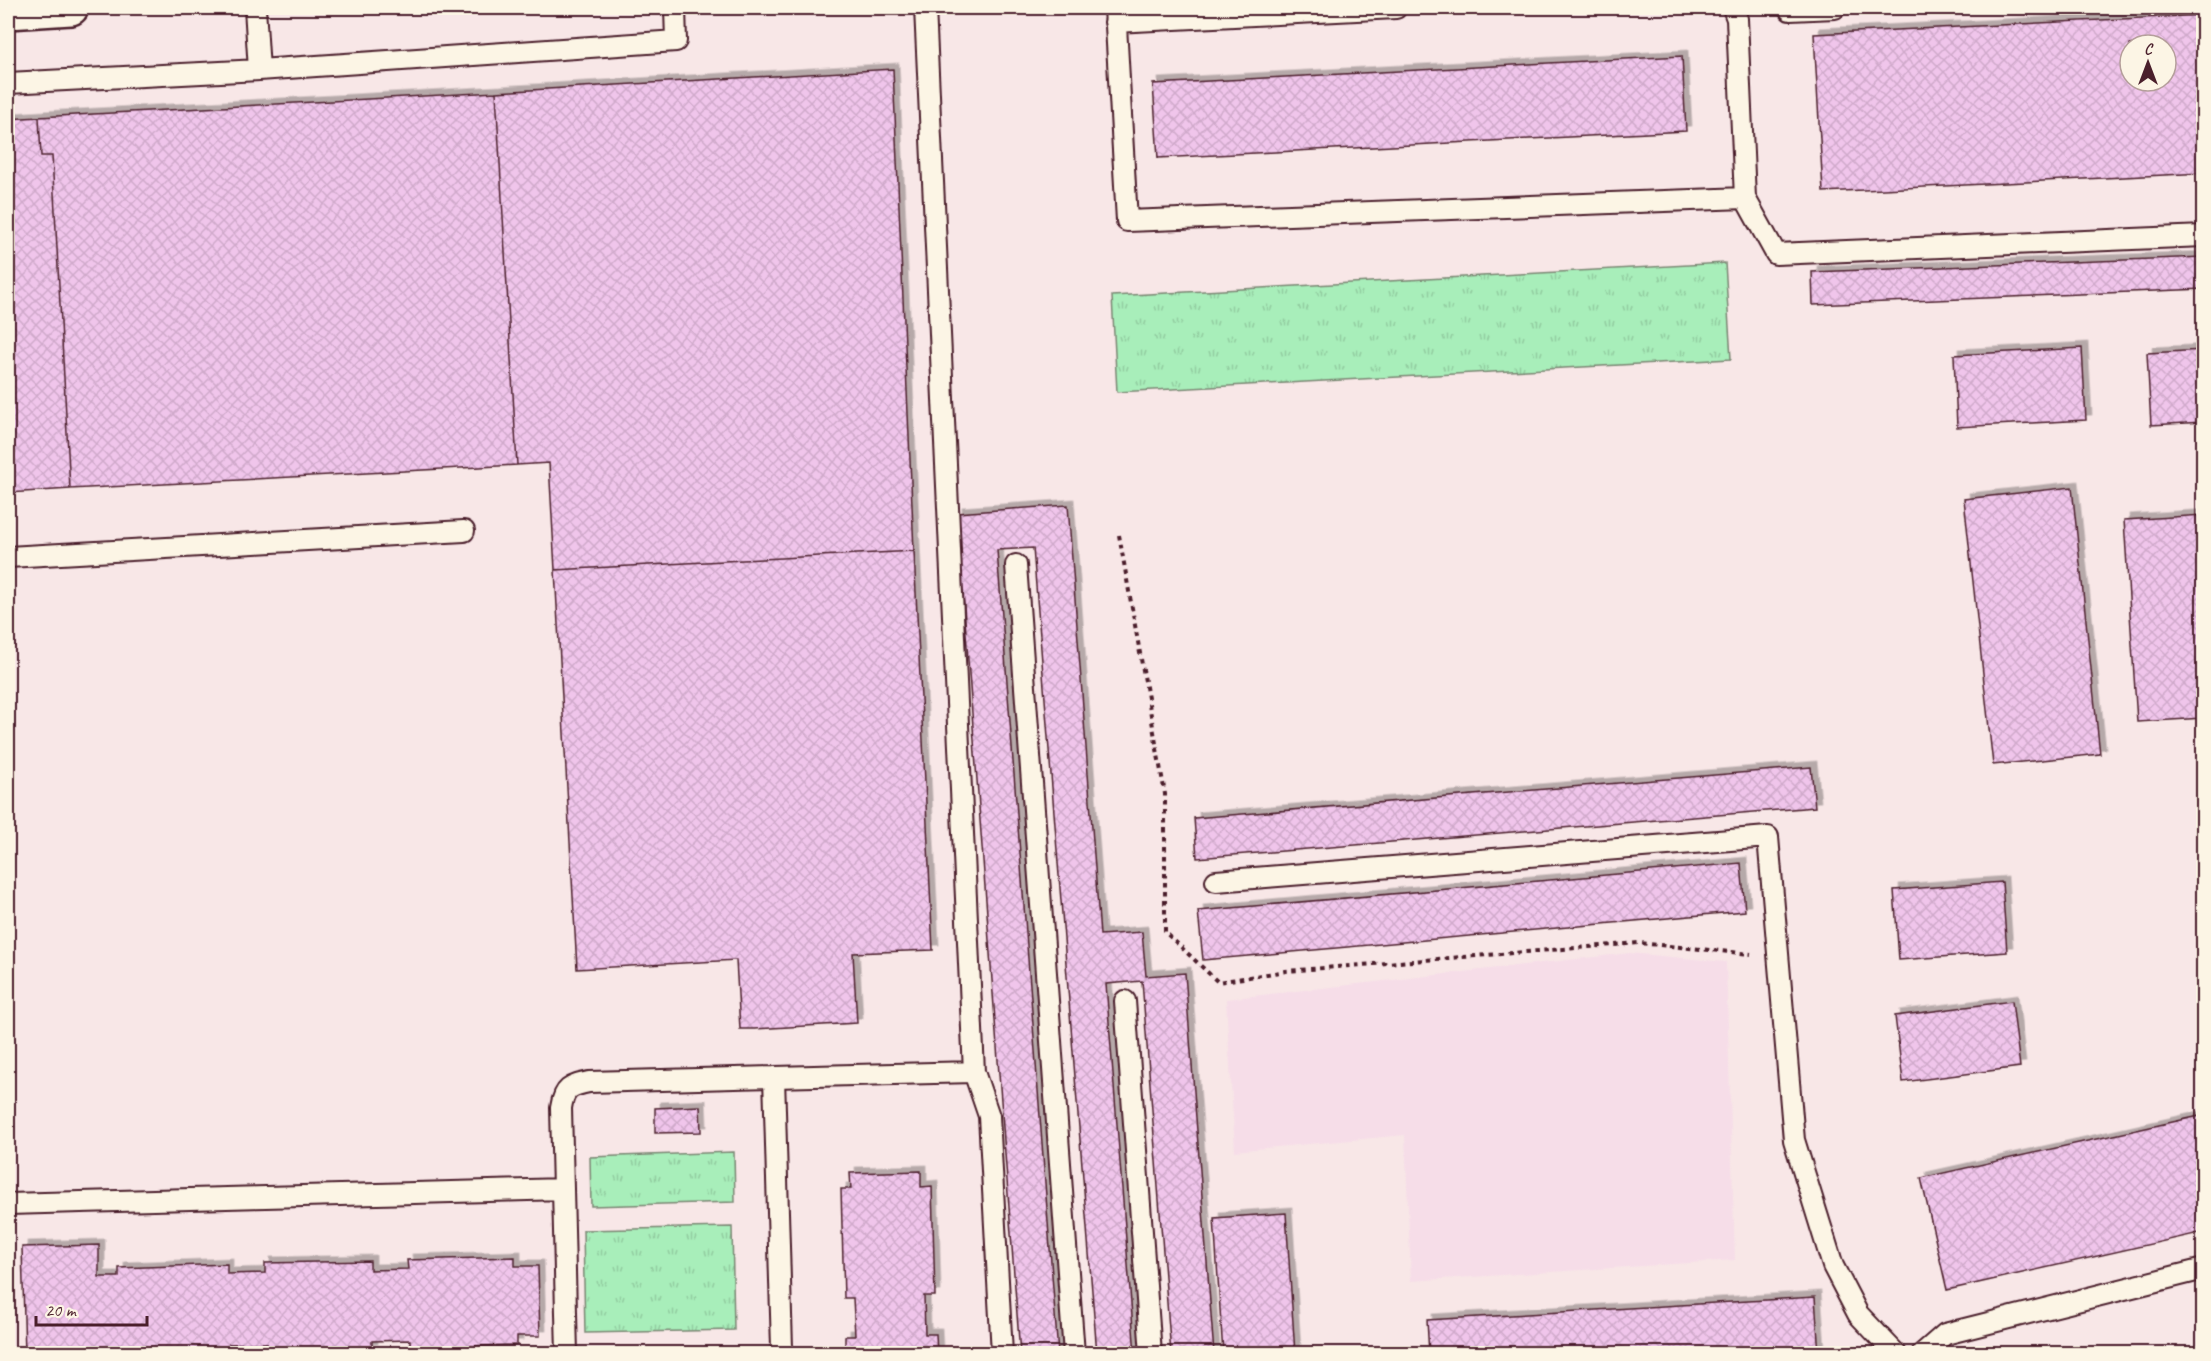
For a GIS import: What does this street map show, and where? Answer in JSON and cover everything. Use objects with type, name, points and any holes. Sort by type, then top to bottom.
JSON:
[{"type":"street","points":[[8,12],[71,8]]},
{"type":"lane","points":[[255,8],[259,70]]},
{"type":"lane","points":[[8,83],[259,70],[676,41],[675,8]]},
{"type":"lane","points":[[925,8],[974,1072],[989,1116],[1002,1353]]},
{"type":"lane","points":[[1396,8],[1115,15],[1127,221],[1745,198]]},
{"type":"lane","points":[[1733,8],[1737,19],[1745,198],[1776,254],[2204,236]]},
{"type":"lane","points":[[1790,8],[1790,10],[1835,8]]},
{"type":"lane","points":[[8,556],[464,531]]},
{"type":"lane","points":[[1017,565],[1074,1353]]},
{"type":"lane","points":[[1216,881],[1768,837],[1794,1140],[1833,1266],[1858,1314],[1896,1353]]},
{"type":"lane","points":[[1125,1000],[1151,1353]]},
{"type":"lane","points":[[567,1353],[561,1108],[563,1095],[573,1085],[589,1082],[974,1072]]},
{"type":"lane","points":[[774,1077],[782,1348],[780,1353]]},
{"type":"lane","points":[[8,1204],[563,1189]]},
{"type":"lane","points":[[1922,1353],[1945,1334],[2204,1269]]},
{"type":"shaded area","points":[[1630,953],[1726,962],[1735,1260],[1411,1281],[1405,1135],[1235,1151],[1226,999]]},
{"type":"green space","points":[[1725,263],[1731,359],[1117,392],[1112,296]]},
{"type":"green space","points":[[734,1152],[735,1202],[591,1206],[590,1157]]},
{"type":"green space","points":[[732,1227],[734,1330],[585,1333],[583,1230]]},
{"type":"building","points":[[2204,15],[2204,173],[1823,192],[1814,34]]},
{"type":"building","points":[[1682,56],[1686,131],[1158,158],[1153,84]]},
{"type":"building","points":[[893,69],[914,551],[555,570],[549,463],[517,465],[496,92]]},
{"type":"building","points":[[496,92],[517,465],[70,489],[52,156],[41,156],[39,117]]},
{"type":"building","points":[[39,117],[41,156],[52,156],[70,489],[8,493],[8,119]]},
{"type":"building","points":[[2204,257],[2204,289],[1813,305],[1812,272]]},
{"type":"building","points":[[2082,348],[2086,420],[1957,427],[1954,355]]},
{"type":"building","points":[[2204,350],[2204,422],[2151,425],[2147,353]]},
{"type":"building","points":[[2072,487],[2100,754],[1993,765],[1964,499]]},
{"type":"building","points":[[1068,505],[1100,935],[1142,932],[1146,976],[1185,973],[1214,1354],[1171,1354],[1142,981],[1106,984],[1135,1354],[1097,1354],[1033,548],[997,550],[1058,1354],[1020,1354],[957,513]]},
{"type":"building","points":[[2204,515],[2204,718],[2137,722],[2124,520]]},
{"type":"building","points":[[914,551],[933,950],[853,953],[857,1023],[754,1029],[740,1029],[736,960],[577,969],[555,570]]},
{"type":"building","points":[[1811,767],[1815,807],[1197,858],[1194,818]]},
{"type":"building","points":[[1741,863],[1745,911],[1203,960],[1198,911]]},
{"type":"building","points":[[2002,882],[2007,952],[1899,960],[1894,890]]},
{"type":"building","points":[[2012,1001],[2020,1067],[1903,1082],[1895,1016]]},
{"type":"building","points":[[700,1106],[701,1132],[655,1133],[655,1108]]},
{"type":"building","points":[[2204,1115],[2204,1232],[1947,1290],[1921,1178]]},
{"type":"building","points":[[921,1171],[921,1187],[932,1186],[935,1296],[924,1296],[925,1334],[936,1334],[937,1354],[845,1354],[845,1336],[855,1336],[853,1298],[844,1298],[841,1189],[851,1189],[850,1173]]},
{"type":"building","points":[[1286,1213],[1295,1354],[1223,1354],[1214,1218]]},
{"type":"building","points":[[99,1245],[99,1277],[119,1277],[119,1268],[227,1264],[227,1274],[265,1273],[265,1263],[370,1261],[370,1270],[408,1269],[407,1260],[515,1257],[515,1266],[538,1266],[540,1336],[517,1336],[517,1345],[410,1348],[410,1340],[372,1341],[372,1349],[267,1352],[267,1343],[229,1344],[229,1353],[121,1354],[121,1348],[101,1348],[101,1354],[25,1354],[22,1247]]},
{"type":"building","points":[[1815,1297],[1819,1354],[1429,1354],[1427,1320]]}]
